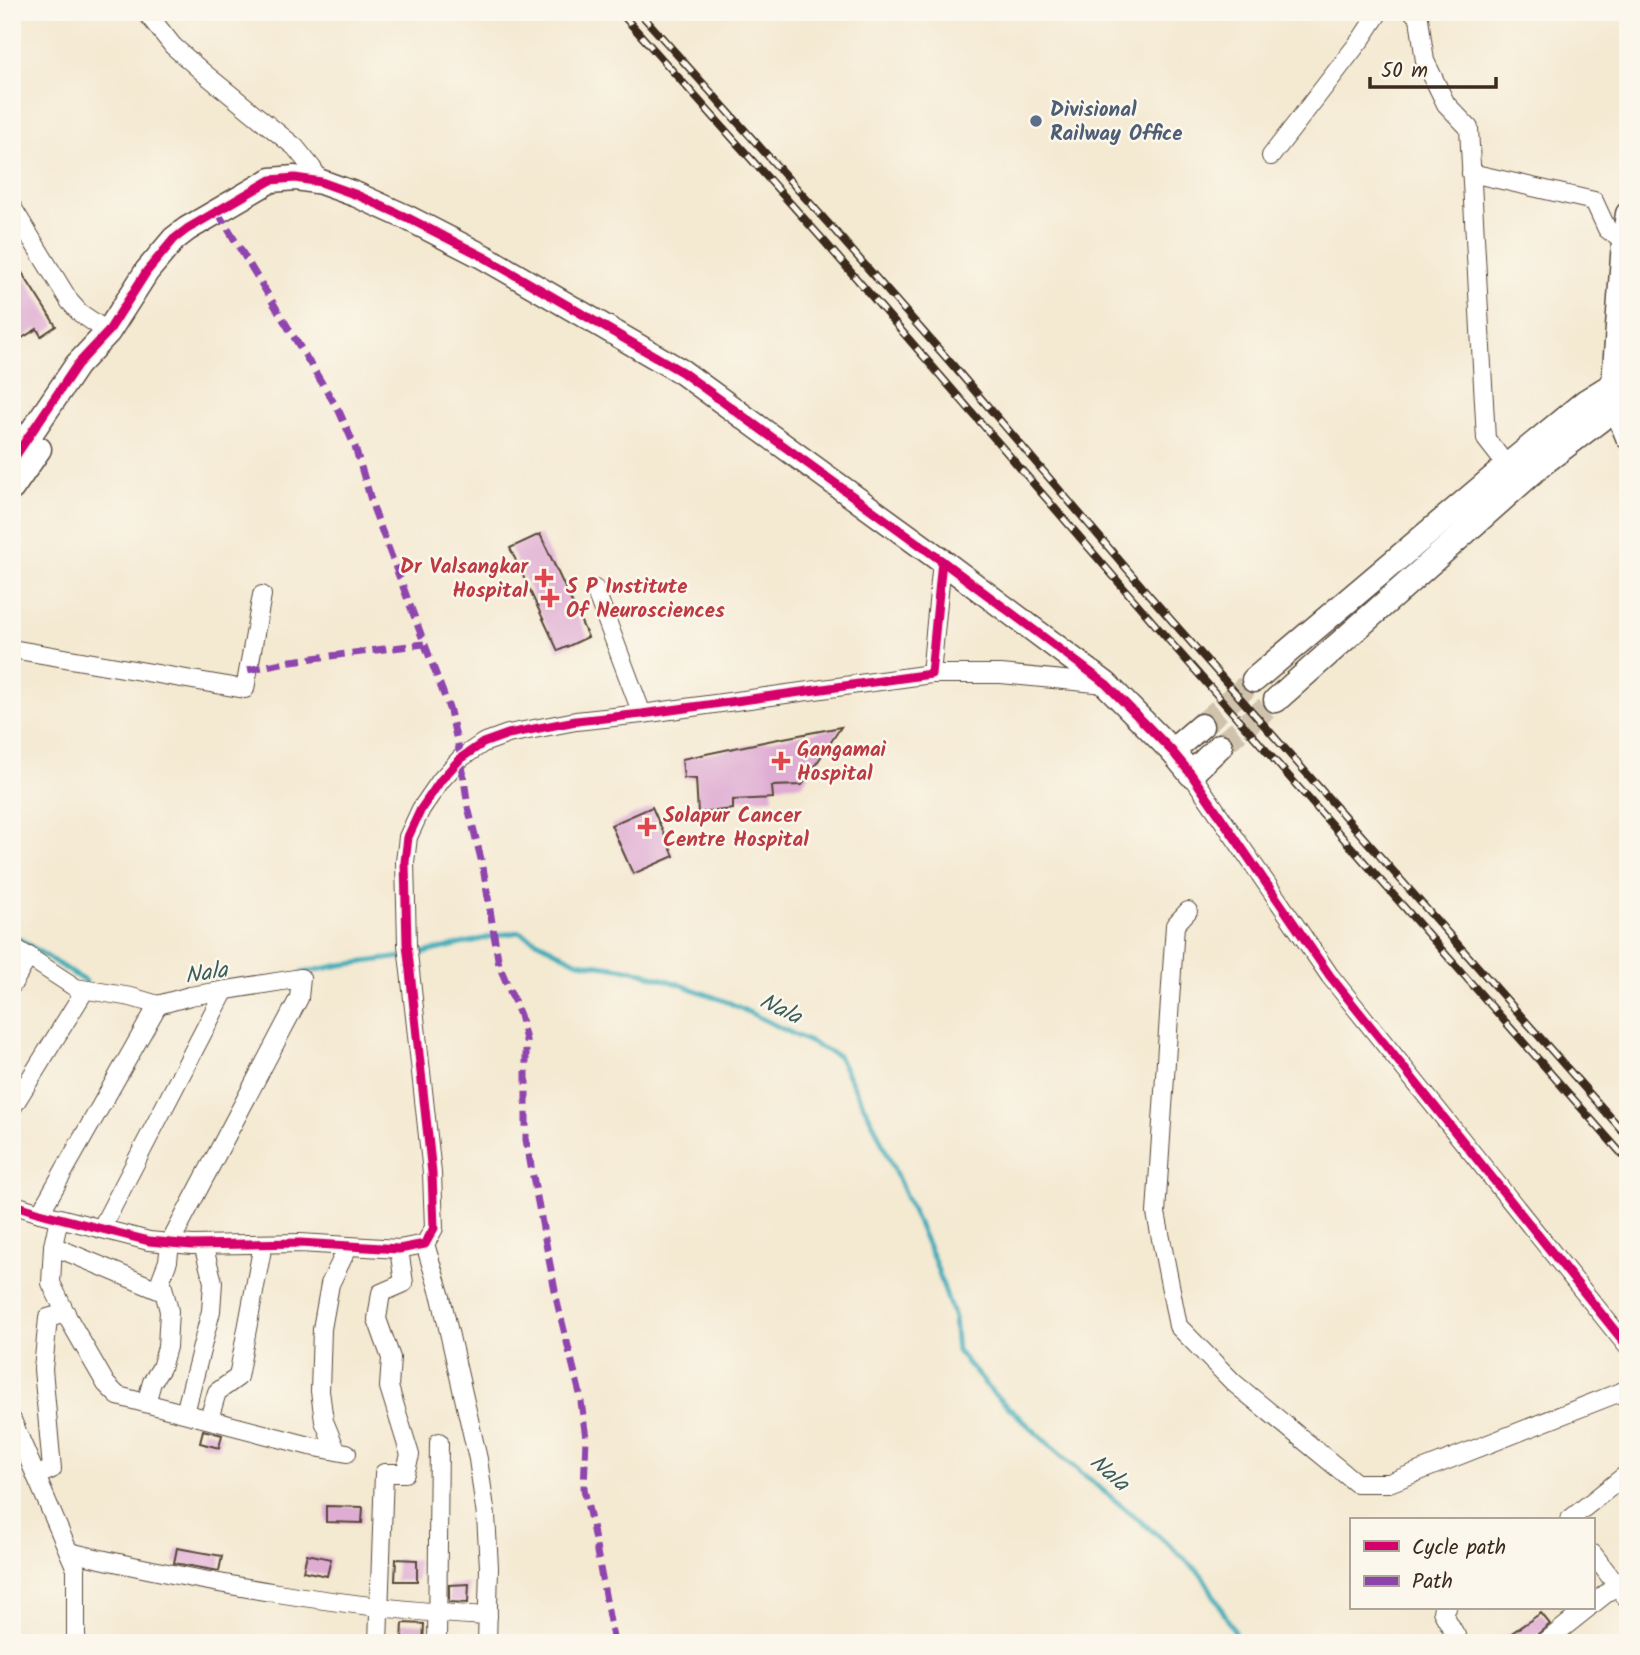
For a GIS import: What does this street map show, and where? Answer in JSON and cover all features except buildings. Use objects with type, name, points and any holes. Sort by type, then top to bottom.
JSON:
[{"type":"street","points":[[146,12],[173,46],[295,147],[321,182]]},
{"type":"street","points":[[1271,156],[1379,12]]},
{"type":"street","points":[[1413,12],[1419,18],[1425,61],[1446,104],[1469,128],[1486,439],[1507,466]]},
{"type":"street","points":[[1471,173],[1594,201],[1607,229],[1624,242]]},
{"type":"street","points":[[12,461],[77,365],[108,332],[159,256],[187,229],[271,180],[295,178],[321,182],[357,195],[484,257],[682,372],[1106,684],[1191,774],[1330,976],[1628,1348]]},
{"type":"street","points":[[12,207],[70,302],[80,313],[108,332]]},
{"type":"street","points":[[1628,214],[1614,384],[1628,438]]},
{"type":"street","points":[[12,488],[92,372],[108,332]]},
{"type":"street","points":[[1254,680],[1507,466],[1585,402],[1614,384]]},
{"type":"street","points":[[1276,700],[1543,463],[1592,424],[1605,416],[1623,412]]},
{"type":"street","points":[[931,674],[942,561]]},
{"type":"street","points":[[595,589],[642,714]]},
{"type":"street","points":[[12,649],[246,689],[262,595]]},
{"type":"street","points":[[487,1643],[489,1567],[486,1516],[478,1459],[441,1297],[425,1244],[434,1228],[432,1173],[409,971],[405,862],[408,837],[421,809],[441,780],[461,758],[483,743],[508,734],[576,721],[931,674],[1001,674],[1106,684]]},
{"type":"street","points":[[1172,751],[1200,726]]},
{"type":"street","points":[[1191,774],[1220,746]]},
{"type":"street","points":[[1188,911],[1175,925],[1156,1213],[1178,1326],[1234,1383],[1356,1483],[1389,1483],[1628,1389]]},
{"type":"street","points":[[12,946],[76,988],[131,997],[158,1005],[190,996],[301,978],[299,998],[170,1243],[168,1261],[161,1279],[169,1311],[167,1348],[146,1403]]},
{"type":"street","points":[[12,985],[29,956]]},
{"type":"street","points":[[12,1108],[85,990]]},
{"type":"street","points":[[101,1229],[225,990]]},
{"type":"street","points":[[40,1213],[158,1005]]},
{"type":"street","points":[[12,1204],[149,1241],[203,1245],[300,1243],[400,1249],[425,1244]]},
{"type":"street","points":[[60,1218],[53,1246],[51,1283],[106,1384],[118,1396],[341,1452],[324,1420],[320,1391],[322,1329],[330,1284],[348,1247]]},
{"type":"street","points":[[209,1419],[217,1392],[238,1377],[263,1244]]},
{"type":"street","points":[[185,1413],[211,1311],[213,1282],[203,1245]]},
{"type":"street","points":[[53,1246],[163,1292]]},
{"type":"street","points":[[378,1643],[384,1473],[405,1473],[410,1455],[389,1387],[391,1358],[377,1320],[381,1293],[404,1283],[400,1249]]},
{"type":"street","points":[[36,1476],[52,1469],[43,1369],[48,1318],[66,1313]]},
{"type":"street","points":[[12,1420],[76,1569],[76,1643]]},
{"type":"street","points":[[437,1643],[439,1442]]},
{"type":"street","points":[[1572,1518],[1628,1473]]},
{"type":"street","points":[[69,1552],[213,1581],[380,1608],[488,1616]]},
{"type":"street","points":[[1594,1556],[1624,1587],[1594,1603]]},
{"type":"street","points":[[1444,1610],[1460,1643]]},
{"type":"street","points":[[1544,1643],[1585,1610]]},
{"type":"waterway","name":"Nala","points":[[301,973],[410,956],[519,932],[578,962],[633,970],[730,1003],[838,1056],[876,1129],[935,1262],[954,1318],[957,1351],[994,1394],[1067,1461],[1202,1575],[1232,1627],[1238,1643]]},
{"type":"waterway","name":"Nala","points":[[12,934],[86,982]]},
{"type":"tunnel","points":[[1201,726],[1254,680]]},
{"type":"tunnel","points":[[1220,746],[1276,700]]},
{"type":"railway","points":[[620,12],[824,241],[1165,636],[1628,1161]]},
{"type":"railway","points":[[639,12],[835,231],[1150,596],[1628,1137]]},
{"type":"marked path","points":[[217,211],[339,411],[355,447],[374,510],[450,711],[461,758],[468,807],[483,867],[499,965],[520,1015],[526,1040],[526,1140],[558,1306],[580,1394],[586,1438],[584,1489],[614,1643]]},
{"type":"marked path","points":[[248,670],[291,661],[424,644]]},
{"type":"cycle path","points":[[12,461],[77,365],[108,332],[147,271],[174,239],[271,180],[295,178],[321,182],[357,195],[484,257],[682,372],[1106,684],[1191,774],[1330,976],[1628,1347]]},
{"type":"cycle path","points":[[12,1204],[149,1241],[192,1245],[300,1243],[399,1249],[425,1244],[434,1228],[432,1173],[407,944],[405,862],[408,837],[421,809],[441,780],[461,758],[483,743],[508,734],[576,721],[931,674],[942,561]]},
{"type":"place","name":"Divisional Railway Office","points":[[1036,121]]},
{"type":"place","name":"Dr Valsangkar Hospital","points":[[544,578]]},
{"type":"place","name":"S P Institute Of Neurosciences","points":[[550,598]]},
{"type":"place","name":"Gangamai Hospital","points":[[781,761]]},
{"type":"place","name":"Solapur Cancer Centre Hospital","points":[[647,827]]}]
